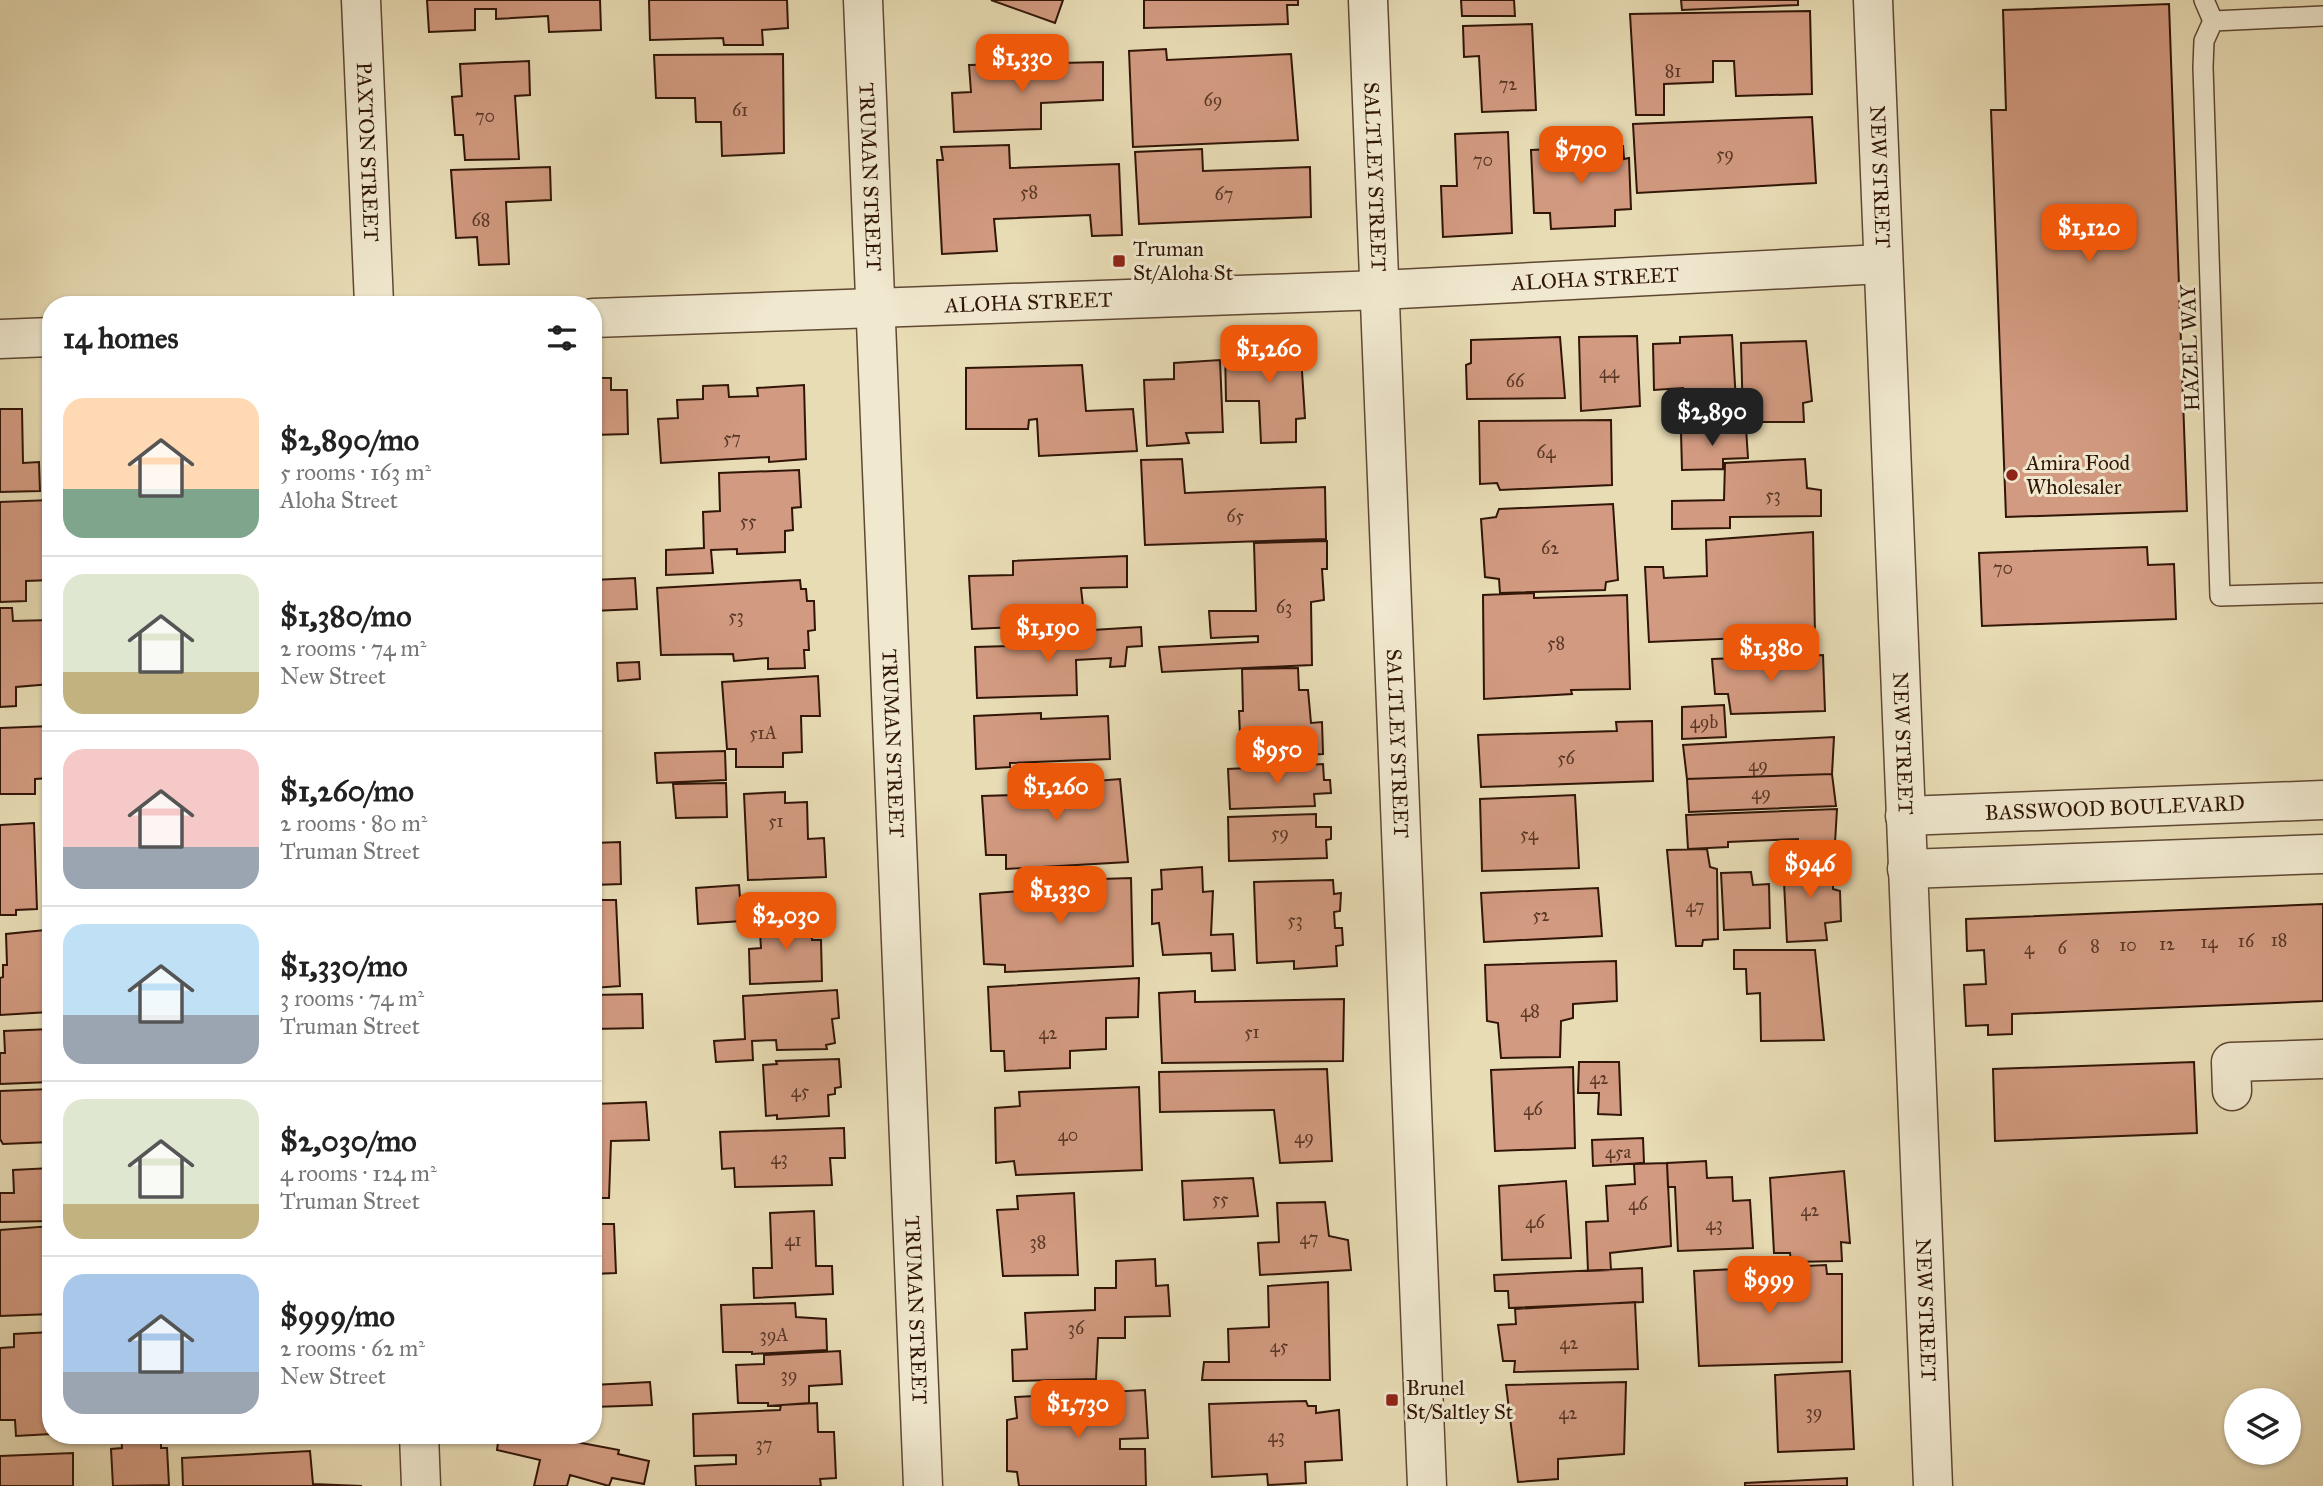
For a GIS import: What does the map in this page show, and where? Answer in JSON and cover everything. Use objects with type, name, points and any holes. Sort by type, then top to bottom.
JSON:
[{"type":"street","name":"PAXTON STREET","points":[[361,0],[373,296]]},
{"type":"street","name":"TRUMAN STREET","points":[[863,0],[923,1486]]},
{"type":"street","name":"SALTLEY STREET","points":[[1368,0],[1427,1486]]},
{"type":"street","name":"NEW STREET","points":[[1872,0],[1933,1486]]},
{"type":"street","name":"ALOHA STREET","points":[[602,318],[1380,289],[1882,264]]},
{"type":"street","points":[[0,339],[42,337]]},
{"type":"street","name":"BASSWOOD BOULEVARD","points":[[1905,816],[2323,800]]},
{"type":"street","points":[[1907,869],[2323,854]]},
{"type":"street","points":[[2232,1091],[2231,1062],[2323,1059]]},
{"type":"street","points":[[419,1444],[421,1486]]},
{"type":"lane","points":[[2204,0],[2213,21],[2323,16]]},
{"type":"lane","name":"HAZEL WAY","points":[[2213,21],[2204,41],[2203,67],[2220,596],[2323,593]]},
{"type":"building","points":[[427,0],[600,0],[601,30],[549,32],[548,16],[496,19],[496,9],[475,9],[475,30],[429,32]]},
{"type":"building","points":[[649,0],[787,0],[788,28],[762,30],[763,45],[724,45],[723,38],[650,40]]},
{"type":"building","points":[[991,0],[1063,0],[1055,23]]},
{"type":"building","points":[[1144,0],[1298,0],[1298,5],[1287,5],[1288,24],[1144,28]]},
{"type":"building","points":[[1461,0],[1514,0],[1515,16],[1462,16]]},
{"type":"building","points":[[1681,0],[1798,0],[1798,5],[1682,10]]},
{"type":"building","points":[[2169,4],[2187,511],[2006,517],[1991,110],[2006,110],[2003,10]]},
{"type":"building","points":[[1810,11],[1812,94],[1736,96],[1734,61],[1713,61],[1713,82],[1664,84],[1664,115],[1636,115],[1630,14]]},
{"type":"building","points":[[1532,24],[1536,110],[1482,112],[1479,56],[1464,57],[1463,26]]},
{"type":"building","points":[[1166,49],[1167,60],[1291,54],[1298,140],[1133,147],[1129,51]]},
{"type":"building","points":[[783,54],[784,153],[722,156],[721,122],[696,122],[695,98],[656,98],[654,55]]},
{"type":"building","points":[[529,61],[530,95],[515,96],[519,159],[465,160],[463,135],[455,135],[452,97],[462,96],[460,64]]},
{"type":"building","points":[[1103,62],[1103,100],[1041,103],[1041,129],[954,132],[952,93],[971,92],[969,65]]},
{"type":"building","points":[[1812,117],[1816,183],[1637,193],[1633,124]]},
{"type":"building","points":[[1508,132],[1512,233],[1443,237],[1441,186],[1457,186],[1455,134]]},
{"type":"building","points":[[1009,145],[1010,168],[1119,164],[1122,235],[1092,236],[1090,215],[994,219],[997,251],[942,254],[937,160],[943,160],[941,147]]},
{"type":"building","points":[[1623,146],[1624,159],[1629,158],[1631,209],[1615,210],[1615,226],[1551,229],[1550,213],[1534,213],[1531,150]]},
{"type":"building","points":[[1202,149],[1203,171],[1310,167],[1311,217],[1139,224],[1135,152]]},
{"type":"building","points":[[550,167],[551,200],[506,202],[509,264],[479,265],[477,237],[456,238],[451,170]]},
{"type":"building","points":[[1732,335],[1737,418],[1692,420],[1692,411],[1684,398],[1683,388],[1654,390],[1653,344],[1680,343],[1680,337]]},
{"type":"building","points":[[1637,336],[1640,406],[1581,411],[1579,337]]},
{"type":"building","points":[[1560,337],[1565,398],[1467,399],[1466,365],[1471,363],[1471,340]]},
{"type":"building","points":[[1300,340],[1305,418],[1296,419],[1296,442],[1261,443],[1259,401],[1226,401],[1225,347]]},
{"type":"building","points":[[1806,341],[1812,401],[1803,403],[1804,422],[1743,422],[1741,343]]},
{"type":"building","points":[[1220,360],[1223,432],[1186,433],[1189,443],[1147,446],[1144,380],[1174,379],[1174,363]]},
{"type":"building","points":[[1082,365],[1086,411],[1133,409],[1137,451],[1039,456],[1037,419],[1029,420],[1028,429],[966,429],[966,368]]},
{"type":"building","points":[[602,378],[611,378],[611,390],[627,390],[628,434],[602,435]]},
{"type":"building","points":[[728,385],[729,397],[758,396],[757,388],[804,385],[806,459],[769,462],[769,457],[661,463],[658,419],[678,418],[677,400],[703,399],[703,386]]},
{"type":"building","points":[[0,409],[22,409],[23,463],[39,462],[40,491],[0,492]]},
{"type":"building","points":[[1611,420],[1612,485],[1500,490],[1497,483],[1480,484],[1479,421]]},
{"type":"building","points":[[1746,428],[1748,458],[1723,459],[1723,469],[1682,470],[1681,432]]},
{"type":"building","points":[[1182,459],[1185,493],[1325,487],[1326,539],[1145,545],[1141,460]]},
{"type":"building","points":[[1805,459],[1807,488],[1821,490],[1821,516],[1730,517],[1730,528],[1672,529],[1672,501],[1724,500],[1725,463]]},
{"type":"building","points":[[799,470],[801,507],[792,508],[793,530],[785,531],[785,552],[737,554],[737,549],[711,550],[713,573],[666,575],[666,550],[704,548],[703,512],[720,511],[719,473]]},
{"type":"building","points":[[42,500],[42,580],[26,581],[26,601],[0,602],[0,502]]},
{"type":"building","points":[[1613,504],[1618,580],[1606,582],[1605,590],[1500,593],[1499,579],[1485,577],[1481,519],[1496,517],[1499,509]]},
{"type":"building","points":[[1813,532],[1815,635],[1649,642],[1645,567],[1663,567],[1664,578],[1707,576],[1706,540]]},
{"type":"building","points":[[1327,541],[1327,569],[1322,569],[1324,600],[1311,602],[1312,665],[1162,672],[1159,647],[1258,642],[1258,636],[1211,638],[1209,611],[1256,611],[1254,543]]},
{"type":"building","points":[[2147,547],[2148,565],[2174,564],[2176,619],[1982,626],[1979,553]]},
{"type":"building","points":[[1127,556],[1127,587],[1081,588],[1085,624],[972,629],[969,576],[1013,575],[1013,561]]},
{"type":"building","points":[[635,578],[637,609],[602,611],[602,580]]},
{"type":"building","points":[[800,580],[801,589],[806,589],[807,601],[814,601],[815,630],[808,631],[809,650],[804,650],[805,668],[768,669],[768,658],[734,661],[733,654],[661,655],[657,588]]},
{"type":"building","points":[[1534,593],[1534,598],[1627,595],[1630,689],[1571,690],[1572,694],[1484,699],[1483,595]]},
{"type":"building","points":[[0,608],[12,608],[13,621],[42,620],[42,685],[16,687],[16,706],[0,707]]},
{"type":"building","points":[[1141,627],[1142,646],[1127,647],[1125,666],[1110,667],[1111,658],[1076,660],[1077,695],[977,698],[975,647],[1075,644],[1076,631]]},
{"type":"building","points":[[1823,655],[1825,711],[1731,714],[1728,694],[1715,694],[1712,659]]},
{"type":"building","points":[[639,662],[640,679],[618,681],[617,663]]},
{"type":"building","points":[[1298,668],[1299,690],[1308,690],[1311,723],[1322,722],[1323,754],[1241,758],[1239,711],[1243,711],[1242,669]]},
{"type":"building","points":[[818,676],[820,716],[801,716],[802,752],[783,753],[783,767],[736,767],[736,749],[727,749],[722,682]]},
{"type":"building","points":[[1724,705],[1726,737],[1682,739],[1682,707]]},
{"type":"building","points":[[1041,713],[1041,719],[1108,716],[1110,759],[1010,763],[1010,767],[976,769],[974,716]]},
{"type":"building","points":[[1652,721],[1653,781],[1481,787],[1478,735],[1617,731],[1616,722]]},
{"type":"building","points":[[42,726],[42,779],[35,779],[35,794],[0,794],[0,728]]},
{"type":"building","points":[[1834,737],[1832,774],[1687,779],[1683,745]]},
{"type":"building","points":[[725,751],[726,780],[657,783],[655,753]]},
{"type":"building","points":[[1323,764],[1324,780],[1330,780],[1331,793],[1314,794],[1315,806],[1230,809],[1228,769]]},
{"type":"building","points":[[1057,771],[1058,784],[1120,779],[1128,862],[1006,869],[1006,855],[986,855],[982,796],[1014,795],[1012,773]]},
{"type":"building","points":[[1832,774],[1836,806],[1689,812],[1687,779]]},
{"type":"building","points":[[726,783],[727,817],[676,818],[673,784]]},
{"type":"building","points":[[785,792],[785,803],[807,802],[808,839],[824,838],[826,877],[748,880],[744,794]]},
{"type":"building","points":[[1575,795],[1579,868],[1482,871],[1480,799]]},
{"type":"building","points":[[1837,809],[1835,843],[1798,845],[1798,839],[1728,842],[1728,847],[1688,849],[1686,815]]},
{"type":"building","points":[[1316,814],[1316,827],[1331,827],[1331,839],[1326,840],[1327,858],[1229,861],[1228,817]]},
{"type":"building","points":[[34,823],[37,909],[16,910],[16,915],[0,915],[0,825]]},
{"type":"building","points":[[620,842],[621,884],[602,885],[602,843]]},
{"type":"building","points":[[1707,849],[1710,867],[1717,869],[1718,939],[1703,940],[1702,946],[1676,946],[1667,850]]},
{"type":"building","points":[[1833,860],[1833,889],[1840,891],[1841,921],[1825,923],[1827,940],[1787,942],[1783,862]]},
{"type":"building","points":[[1833,860],[1833,889],[1840,891],[1841,921],[1825,923],[1827,940],[1787,942],[1783,862]]},
{"type":"building","points":[[1202,867],[1203,892],[1213,891],[1211,935],[1233,934],[1235,970],[1212,971],[1211,953],[1163,955],[1159,923],[1152,924],[1152,890],[1162,889],[1161,870]]},
{"type":"building","points":[[1751,872],[1753,885],[1769,884],[1770,928],[1724,930],[1721,873]]},
{"type":"building","points":[[1131,878],[1133,966],[1005,972],[1005,965],[984,964],[980,894],[1037,890],[1040,881]]},
{"type":"building","points":[[1333,880],[1334,894],[1341,893],[1340,911],[1334,912],[1335,928],[1342,928],[1343,945],[1336,946],[1337,966],[1294,969],[1294,961],[1257,963],[1254,882]]},
{"type":"building","points":[[739,885],[742,921],[698,924],[696,888]]},
{"type":"building","points":[[1598,888],[1602,936],[1484,942],[1481,893]]},
{"type":"building","points":[[602,900],[616,900],[620,986],[602,987]]},
{"type":"building","points":[[2323,904],[2323,1001],[2012,1014],[2012,1034],[1988,1035],[1988,1025],[1966,1026],[1964,985],[1986,984],[1984,950],[1967,951],[1966,919]]},
{"type":"building","points":[[810,915],[812,940],[821,940],[822,981],[750,984],[749,949],[761,948],[759,917]]},
{"type":"building","points":[[42,930],[42,1012],[0,1015],[0,978],[3,977],[3,965],[7,965],[6,934]]},
{"type":"building","points":[[1734,950],[1815,950],[1824,1040],[1761,1041],[1760,993],[1747,994],[1746,969],[1734,969]]},
{"type":"building","points":[[1616,961],[1617,1001],[1573,1004],[1573,1018],[1561,1021],[1560,1057],[1501,1058],[1498,1023],[1487,1021],[1485,965]]},
{"type":"building","points":[[1139,978],[1138,1017],[1106,1018],[1106,1049],[1070,1051],[1070,1068],[1005,1071],[1004,1051],[991,1051],[988,987]]},
{"type":"building","points":[[837,990],[839,1018],[832,1019],[835,1043],[826,1045],[827,1049],[777,1050],[776,1040],[752,1041],[753,1060],[716,1062],[714,1041],[745,1039],[743,996]]},
{"type":"building","points":[[1195,991],[1195,1002],[1344,999],[1343,1061],[1162,1063],[1159,993]]},
{"type":"building","points":[[642,994],[643,1028],[602,1029],[602,995]]},
{"type":"building","points":[[42,1029],[42,1082],[0,1084],[0,1053],[5,1053],[4,1031]]},
{"type":"building","points":[[839,1059],[841,1087],[835,1088],[835,1094],[828,1095],[829,1116],[777,1119],[777,1115],[766,1116],[763,1065],[777,1064],[776,1061]]},
{"type":"building","points":[[1579,1062],[1619,1062],[1621,1115],[1598,1114],[1599,1093],[1578,1093]]},
{"type":"building","points":[[2194,1062],[2197,1133],[1995,1141],[1993,1069]]},
{"type":"building","points":[[1573,1067],[1575,1148],[1495,1151],[1491,1070]]},
{"type":"building","points":[[1327,1069],[1332,1161],[1280,1163],[1274,1110],[1160,1112],[1159,1072]]},
{"type":"building","points":[[1139,1087],[1142,1170],[1016,1175],[1014,1161],[996,1163],[995,1108],[1020,1106],[1019,1092]]},
{"type":"building","points":[[42,1089],[42,1142],[3,1144],[0,1139],[0,1091]]},
{"type":"building","points":[[646,1102],[649,1140],[611,1141],[609,1198],[602,1198],[602,1104]]},
{"type":"building","points":[[844,1128],[845,1158],[830,1158],[832,1185],[735,1187],[734,1168],[722,1169],[720,1132]]},
{"type":"building","points":[[1643,1138],[1644,1163],[1593,1166],[1592,1140]]},
{"type":"building","points":[[1706,1161],[1707,1178],[1732,1177],[1733,1201],[1750,1200],[1753,1248],[1678,1251],[1675,1187],[1668,1187],[1667,1163]]},
{"type":"building","points":[[1667,1163],[1671,1246],[1610,1253],[1611,1270],[1588,1271],[1586,1222],[1608,1221],[1606,1186],[1635,1184],[1634,1164]]},
{"type":"building","points":[[42,1168],[42,1221],[0,1222],[0,1193],[14,1193],[13,1170]]},
{"type":"building","points":[[1844,1171],[1850,1243],[1841,1242],[1842,1261],[1791,1262],[1790,1253],[1774,1253],[1770,1178]]},
{"type":"building","points":[[1253,1178],[1258,1216],[1184,1220],[1182,1181]]},
{"type":"building","points":[[1566,1181],[1571,1258],[1502,1260],[1499,1186]]},
{"type":"building","points":[[1074,1193],[1078,1275],[1003,1276],[997,1210],[1018,1209],[1017,1196]]},
{"type":"building","points":[[1325,1202],[1329,1236],[1348,1240],[1351,1270],[1260,1275],[1258,1243],[1279,1242],[1277,1203]]},
{"type":"building","points":[[814,1211],[816,1266],[832,1266],[833,1294],[754,1298],[753,1268],[772,1268],[770,1213]]},
{"type":"building","points":[[602,1224],[614,1224],[616,1273],[602,1274]]},
{"type":"building","points":[[42,1227],[42,1314],[0,1316],[0,1230]]},
{"type":"building","points":[[1155,1259],[1156,1286],[1168,1285],[1170,1316],[1125,1317],[1125,1338],[1098,1338],[1096,1379],[1013,1381],[1012,1350],[1027,1349],[1025,1313],[1095,1310],[1095,1288],[1116,1288],[1116,1261]]},
{"type":"building","points":[[1826,1265],[1827,1274],[1842,1274],[1842,1362],[1699,1366],[1694,1271]]},
{"type":"building","points":[[1642,1268],[1643,1302],[1509,1308],[1508,1291],[1495,1291],[1494,1275]]},
{"type":"building","points":[[1328,1282],[1330,1380],[1202,1380],[1204,1362],[1229,1362],[1228,1329],[1269,1327],[1268,1286]]},
{"type":"building","points":[[1635,1302],[1638,1369],[1514,1372],[1515,1361],[1503,1361],[1498,1325],[1516,1324],[1515,1309]]},
{"type":"building","points":[[795,1303],[796,1317],[826,1319],[827,1350],[752,1354],[723,1352],[721,1305]]},
{"type":"building","points":[[42,1332],[42,1435],[16,1436],[15,1420],[0,1420],[0,1348],[14,1347],[14,1334]]},
{"type":"building","points":[[840,1351],[842,1384],[809,1386],[809,1403],[768,1406],[768,1403],[738,1403],[736,1365],[764,1364],[764,1355]]},
{"type":"building","points":[[1850,1371],[1854,1449],[1778,1452],[1775,1375]]},
{"type":"building","points":[[650,1382],[652,1405],[602,1407],[602,1385]]},
{"type":"building","points":[[1626,1382],[1624,1454],[1558,1459],[1558,1479],[1518,1482],[1506,1385]]},
{"type":"building","points":[[1145,1390],[1148,1438],[1120,1439],[1120,1449],[1145,1449],[1146,1486],[1019,1486],[1017,1472],[1007,1471],[1007,1420],[1017,1418],[1015,1397]]},
{"type":"building","points":[[1306,1401],[1308,1406],[1316,1406],[1316,1413],[1339,1410],[1342,1460],[1305,1462],[1306,1483],[1268,1485],[1267,1474],[1212,1477],[1209,1404]]},
{"type":"building","points":[[817,1403],[818,1432],[834,1432],[836,1478],[820,1479],[821,1486],[696,1486],[695,1466],[736,1464],[736,1455],[694,1456],[693,1414],[780,1410],[781,1405]]},
{"type":"building","points":[[122,1444],[161,1444],[161,1448],[167,1448],[169,1485],[113,1486],[111,1449],[122,1448]]},
{"type":"building","points":[[498,1444],[587,1444],[619,1450],[618,1454],[649,1461],[644,1484],[612,1478],[609,1486],[570,1475],[567,1486],[534,1486],[540,1460],[497,1450]]},
{"type":"building","points":[[310,1451],[313,1484],[362,1486],[183,1486],[182,1458]]},
{"type":"building","points":[[73,1453],[73,1486],[0,1486],[0,1456]]},
{"type":"building","points":[[1847,1478],[1847,1486],[1745,1486],[1745,1483]]},
{"type":"place","name":"Truman St/Aloha St","points":[[1119,261]]},
{"type":"place","name":"Amira Food Wholesaler","points":[[2012,475]]},
{"type":"place","name":"Brunel St/Saltley St","points":[[1392,1400]]}]
